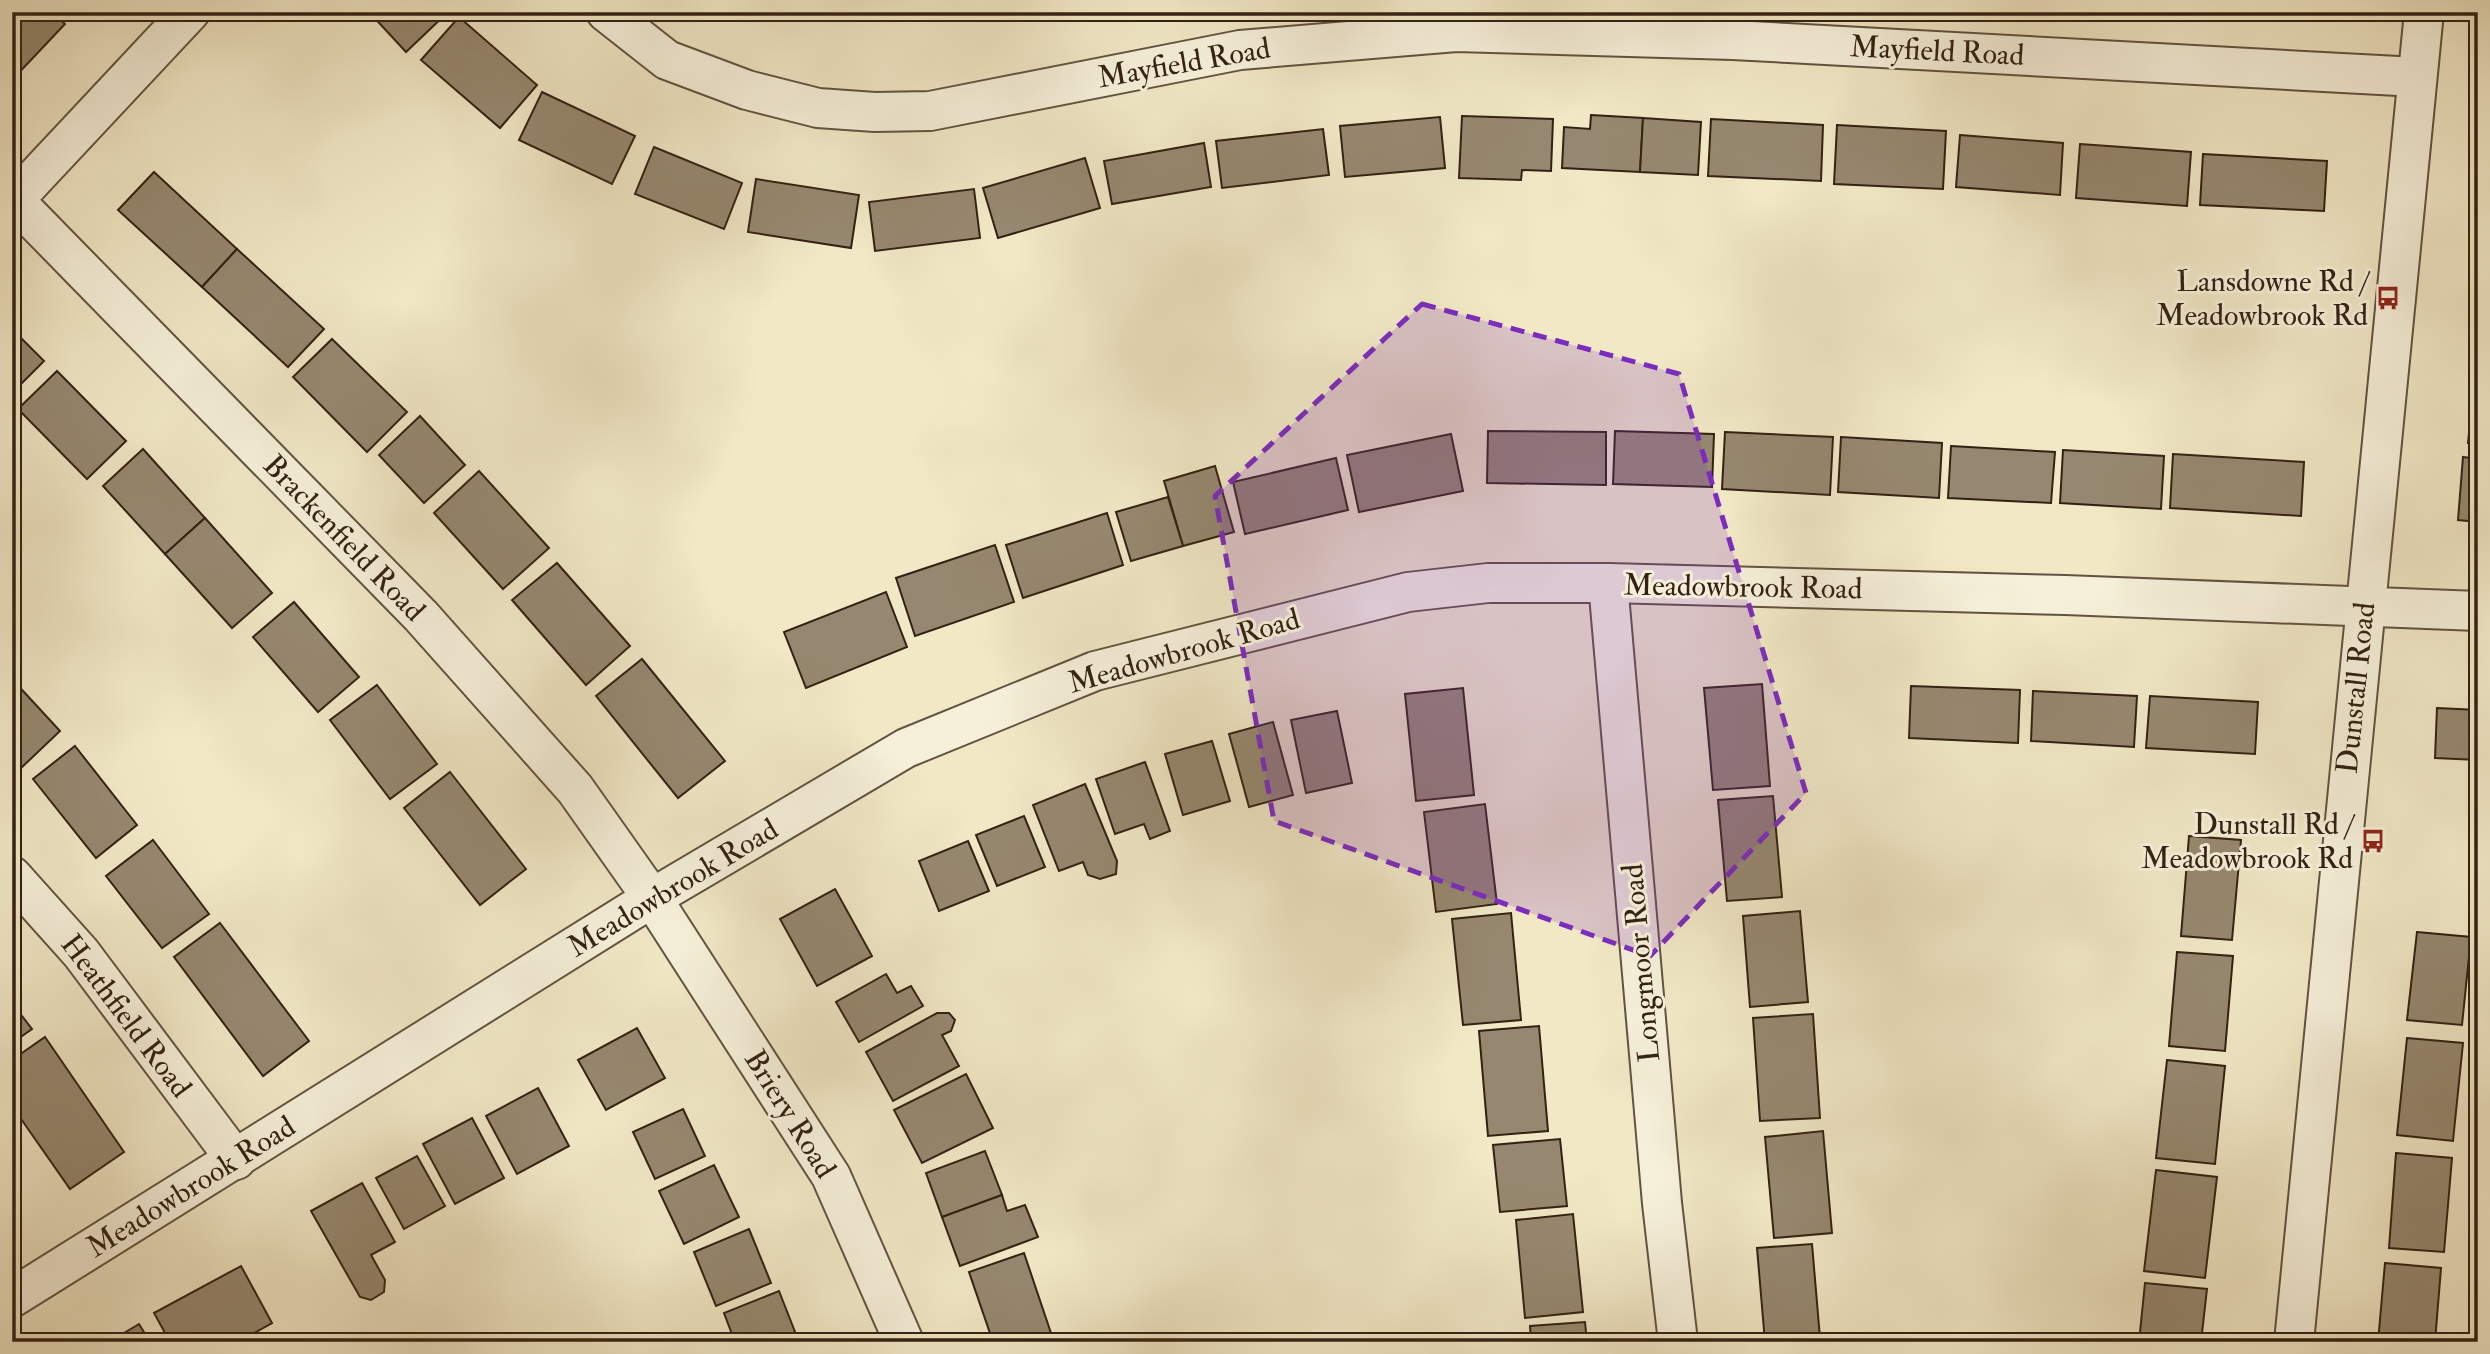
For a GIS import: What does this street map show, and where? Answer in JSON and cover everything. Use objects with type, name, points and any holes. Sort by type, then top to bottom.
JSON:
[{"type":"street","points":[[13,199],[190,12]]},
{"type":"street","name":"Mayfield Road","points":[[606,12],[667,60],[747,90],[818,108],[875,112],[930,111],[1240,50],[1456,32],[1733,26],[2417,77]]},
{"type":"street","name":"Dunstall Road","points":[[2294,1342],[2424,12]]},
{"type":"street","name":"Brackenfield Road","points":[[13,199],[421,616],[575,789],[652,898]]},
{"type":"street","name":"Meadowbrook Road","points":[[12,1298],[652,898],[906,748],[1095,671],[1408,592],[1488,583],[1608,583],[2478,611]]},
{"type":"street","name":"Longmoor Road","points":[[1608,583],[1662,1203],[1678,1342]]},
{"type":"street","name":"Heathfield Road","points":[[12,876],[81,953],[236,1160]]},
{"type":"street","name":"Briery Road","points":[[652,898],[831,1176],[904,1342]]},
{"type":"highlighted area","points":[[1422,304],[1679,374],[1806,793],[1650,956],[1274,821],[1215,496]]},
{"type":"building","points":[[12,12],[52,12],[65,24],[12,80]]},
{"type":"building","points":[[369,12],[446,12],[447,13],[406,52]]},
{"type":"building","points":[[884,12],[946,12],[945,19]]},
{"type":"building","points":[[459,17],[537,85],[500,128],[421,60]]},
{"type":"building","points":[[542,92],[635,136],[612,184],[519,140]]},
{"type":"building","points":[[1591,115],[1643,118],[1640,172],[1562,168],[1564,127],[1590,129]]},
{"type":"building","points":[[1462,116],[1553,119],[1551,171],[1522,170],[1521,180],[1459,178]]},
{"type":"building","points":[[1440,117],[1445,168],[1345,177],[1340,126]]},
{"type":"building","points":[[1643,118],[1701,122],[1698,175],[1640,172]]},
{"type":"building","points":[[1711,119],[1823,125],[1821,181],[1708,176]]},
{"type":"building","points":[[1837,125],[1946,131],[1943,189],[1834,184]]},
{"type":"building","points":[[1323,129],[1329,175],[1222,188],[1216,141]]},
{"type":"building","points":[[1960,135],[2063,143],[2060,195],[1956,187]]},
{"type":"building","points":[[1204,143],[1211,187],[1112,204],[1104,161]]},
{"type":"building","points":[[2080,144],[2191,152],[2187,206],[2076,198]]},
{"type":"building","points":[[654,147],[742,183],[724,229],[635,194]]},
{"type":"building","points":[[2203,154],[2327,161],[2324,211],[2200,205]]},
{"type":"building","points":[[1085,158],[1100,208],[998,238],[983,188]]},
{"type":"building","points":[[154,172],[237,249],[202,287],[118,210]]},
{"type":"building","points":[[756,179],[859,195],[851,248],[748,232]]},
{"type":"building","points":[[974,189],[980,238],[875,251],[869,202]]},
{"type":"building","points":[[237,249],[324,329],[288,367],[202,287]]},
{"type":"building","points":[[12,329],[44,361],[12,393]]},
{"type":"building","points":[[332,339],[407,412],[367,452],[293,377]]},
{"type":"building","points":[[2478,347],[2478,444],[2468,443]]},
{"type":"building","points":[[57,371],[126,441],[87,479],[18,409]]},
{"type":"building","points":[[420,416],[465,465],[424,503],[379,455]]},
{"type":"building","points":[[1488,431],[1606,432],[1606,485],[1487,483]]},
{"type":"building","points":[[1615,431],[1714,434],[1712,487],[1613,484]]},
{"type":"building","points":[[1725,432],[1833,437],[1830,495],[1722,489]]},
{"type":"building","points":[[1451,434],[1463,491],[1359,512],[1347,455]]},
{"type":"building","points":[[1841,437],[1942,443],[1939,498],[1838,492]]},
{"type":"building","points":[[1951,446],[2055,452],[2051,503],[1948,498]]},
{"type":"building","points":[[143,449],[205,518],[165,554],[103,486]]},
{"type":"building","points":[[2063,450],[2164,456],[2161,509],[2060,503]]},
{"type":"building","points":[[2173,454],[2304,462],[2301,516],[2170,508]]},
{"type":"building","points":[[2463,457],[2478,459],[2478,522],[2458,520]]},
{"type":"building","points":[[1336,458],[1348,510],[1245,534],[1233,482]]},
{"type":"building","points":[[1215,466],[1234,532],[1183,546],[1164,481]]},
{"type":"building","points":[[479,471],[549,548],[503,589],[434,513]]},
{"type":"building","points":[[1168,497],[1183,546],[1131,561],[1116,512]]},
{"type":"building","points":[[1107,513],[1123,565],[1023,598],[1006,545]]},
{"type":"building","points":[[205,518],[272,593],[232,628],[165,554]]},
{"type":"building","points":[[995,545],[1014,602],[915,636],[896,578]]},
{"type":"building","points":[[557,563],[630,646],[586,685],[512,600]]},
{"type":"building","points":[[886,592],[907,647],[806,688],[784,632]]},
{"type":"building","points":[[294,602],[359,677],[318,712],[253,637]]},
{"type":"building","points":[[642,659],[725,761],[678,798],[596,696]]},
{"type":"building","points":[[12,679],[60,731],[20,769],[12,761]]},
{"type":"building","points":[[1762,684],[1770,786],[1713,790],[1704,688]]},
{"type":"building","points":[[377,685],[437,764],[390,799],[330,720]]},
{"type":"building","points":[[1911,686],[2020,690],[2018,743],[1909,738]]},
{"type":"building","points":[[1463,688],[1474,795],[1416,801],[1405,694]]},
{"type":"building","points":[[2033,691],[2137,696],[2134,747],[2031,741]]},
{"type":"building","points":[[2150,696],[2258,702],[2255,754],[2146,748]]},
{"type":"building","points":[[2437,708],[2478,710],[2478,760],[2435,758]]},
{"type":"building","points":[[1337,711],[1352,783],[1306,793],[1291,720]]},
{"type":"building","points":[[1273,722],[1293,795],[1249,807],[1229,734]]},
{"type":"building","points":[[1212,741],[1230,801],[1183,815],[1165,754]]},
{"type":"building","points":[[75,746],[137,825],[96,858],[33,779]]},
{"type":"building","points":[[1145,762],[1170,831],[1150,839],[1144,824],[1115,834],[1096,779]]},
{"type":"building","points":[[450,772],[526,869],[480,905],[404,808]]},
{"type":"building","points":[[1085,784],[1117,861],[1116,874],[1100,879],[1088,875],[1083,862],[1059,871],[1033,805]]},
{"type":"building","points":[[1773,796],[1782,897],[1727,901],[1718,800]]},
{"type":"building","points":[[1485,804],[1497,904],[1436,912],[1424,812]]},
{"type":"building","points":[[1024,816],[1045,867],[997,886],[976,835]]},
{"type":"building","points":[[2189,836],[2241,840],[2232,940],[2181,936]]},
{"type":"building","points":[[153,840],[209,914],[162,948],[106,876]]},
{"type":"building","points":[[968,841],[989,891],[939,911],[919,861]]},
{"type":"building","points":[[835,889],[872,956],[817,986],[780,919]]},
{"type":"building","points":[[1800,911],[1808,1002],[1750,1007],[1743,916]]},
{"type":"building","points":[[1511,913],[1521,1020],[1463,1025],[1452,919]]},
{"type":"building","points":[[220,923],[309,1041],[263,1076],[174,957]]},
{"type":"building","points":[[2417,932],[2471,937],[2462,1025],[2407,1020]]},
{"type":"building","points":[[2177,952],[2233,956],[2225,1051],[2169,1046]]},
{"type":"building","points":[[886,974],[897,993],[911,986],[923,1006],[859,1042],[836,1002]]},
{"type":"building","points":[[12,1003],[32,1029],[12,1043]]},
{"type":"building","points":[[937,1013],[949,1013],[955,1020],[951,1031],[942,1035],[959,1066],[893,1101],[866,1052]]},
{"type":"building","points":[[1813,1014],[1820,1118],[1760,1121],[1753,1018]]},
{"type":"building","points":[[1539,1026],[1548,1131],[1488,1136],[1479,1031]]},
{"type":"building","points":[[637,1028],[665,1078],[606,1110],[578,1060]]},
{"type":"building","points":[[45,1037],[124,1152],[70,1189],[12,1106],[12,1060]]},
{"type":"building","points":[[2407,1038],[2463,1043],[2453,1141],[2397,1135]]},
{"type":"building","points":[[2167,1060],[2225,1066],[2215,1164],[2156,1158]]},
{"type":"building","points":[[966,1074],[993,1128],[922,1163],[894,1110]]},
{"type":"building","points":[[538,1088],[569,1146],[517,1174],[486,1116]]},
{"type":"building","points":[[683,1109],[705,1156],[655,1179],[633,1132]]},
{"type":"building","points":[[472,1118],[504,1178],[455,1204],[423,1144]]},
{"type":"building","points":[[1823,1131],[1832,1233],[1774,1238],[1765,1137]]},
{"type":"building","points":[[1560,1139],[1567,1206],[1500,1212],[1493,1145]]},
{"type":"building","points":[[985,1151],[1002,1195],[942,1217],[926,1173]]},
{"type":"building","points":[[2396,1153],[2452,1158],[2444,1252],[2389,1248]]},
{"type":"building","points":[[417,1156],[445,1206],[404,1229],[376,1178]]},
{"type":"building","points":[[714,1165],[739,1217],[684,1244],[659,1191]]},
{"type":"building","points":[[2156,1170],[2217,1177],[2205,1278],[2144,1271]]},
{"type":"building","points":[[362,1183],[395,1242],[371,1255],[385,1280],[384,1292],[371,1300],[360,1297],[311,1211]]},
{"type":"building","points":[[1002,1195],[1007,1211],[1025,1205],[1038,1237],[960,1266],[942,1217]]},
{"type":"building","points":[[1573,1214],[1583,1312],[1525,1318],[1516,1220]]},
{"type":"building","points":[[749,1229],[771,1283],[716,1306],[694,1252]]},
{"type":"building","points":[[1812,1244],[1820,1338],[1765,1342],[1757,1248]]},
{"type":"building","points":[[1024,1253],[1054,1342],[993,1342],[969,1272]]},
{"type":"building","points":[[2385,1263],[2441,1268],[2435,1342],[2378,1342]]},
{"type":"building","points":[[241,1266],[272,1323],[238,1342],[170,1342],[154,1313]]},
{"type":"building","points":[[2145,1283],[2207,1289],[2201,1342],[2139,1342]]},
{"type":"building","points":[[779,1291],[799,1342],[735,1342],[724,1313]]},
{"type":"building","points":[[1585,1322],[1587,1342],[1531,1342],[1530,1326]]},
{"type":"building","points":[[139,1324],[150,1342],[109,1342]]},
{"type":"place","name":"Lansdowne Rd / Meadowbrook Rd","points":[[2388,298]]},
{"type":"place","name":"Dunstall Rd / Meadowbrook Rd","points":[[2373,841]]}]
